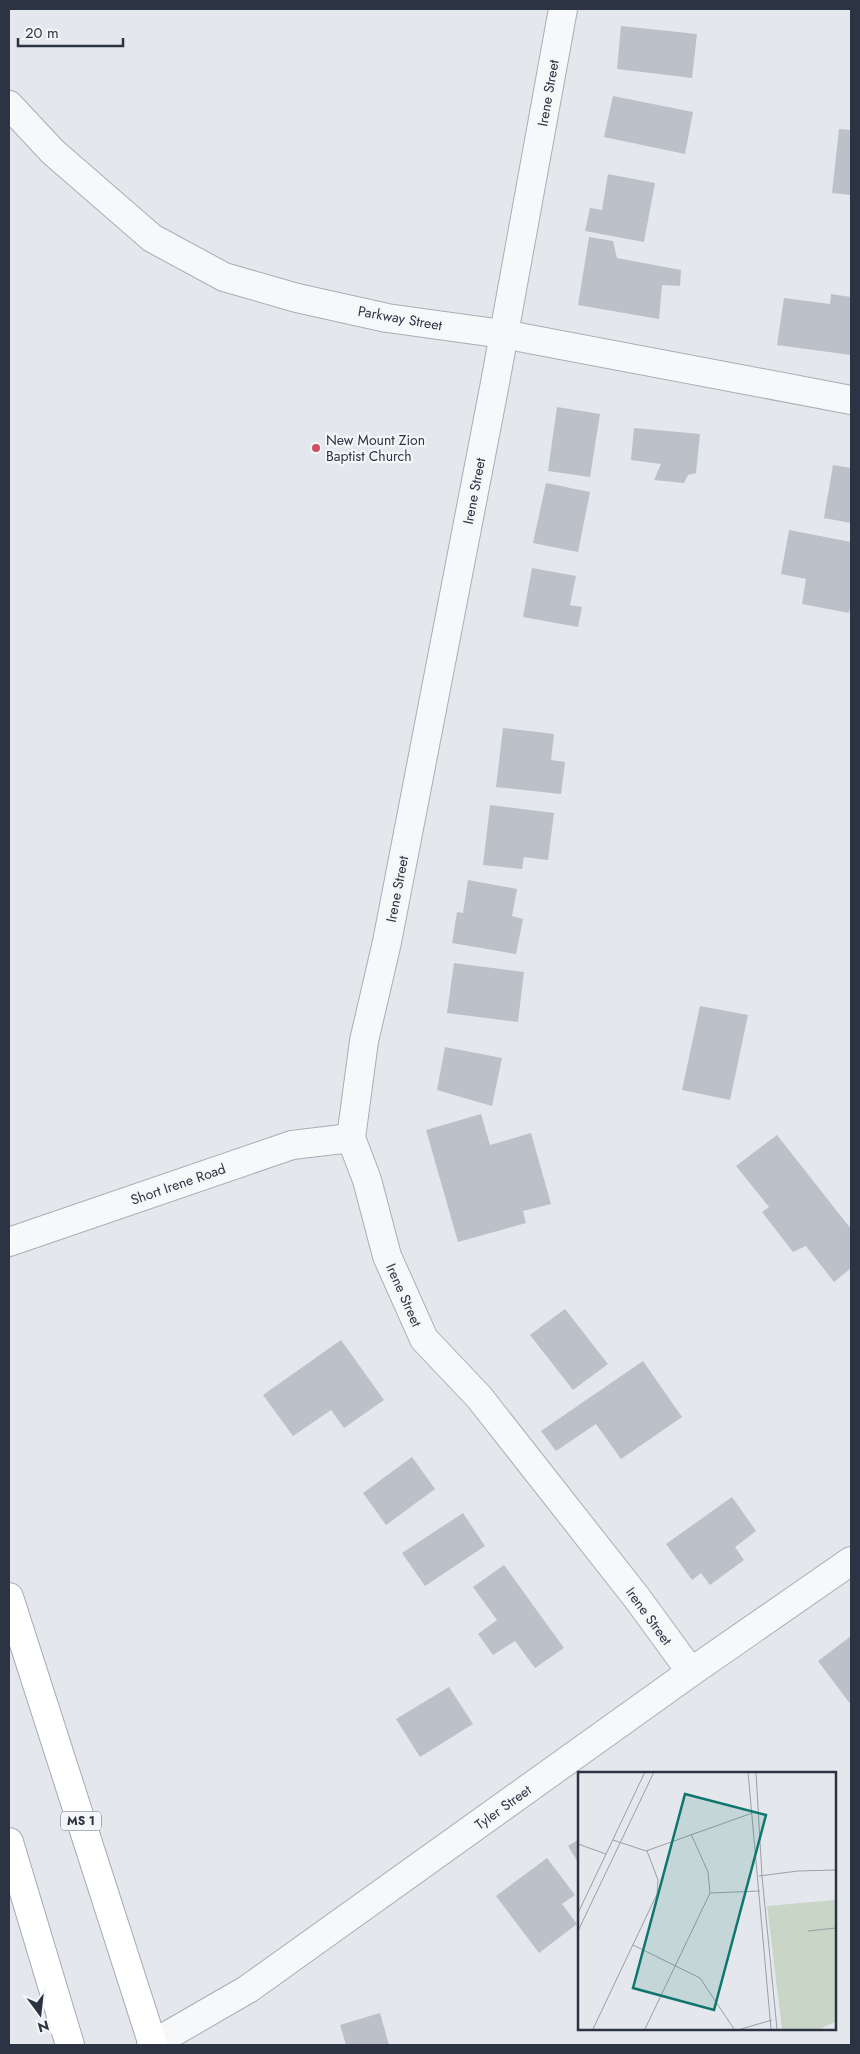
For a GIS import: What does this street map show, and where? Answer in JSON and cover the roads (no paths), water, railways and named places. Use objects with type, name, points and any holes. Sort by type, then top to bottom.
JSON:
[{"type":"main road","name":"MS 1","points":[[9,1597],[152,2045]]},
{"type":"main road","points":[[9,1842],[70,2045]]},
{"type":"street","name":"Irene Street","points":[[563,9],[504,334],[387,942],[364,1041],[351,1138],[368,1180],[387,1256],[424,1339],[479,1398],[637,1598],[691,1672]]},
{"type":"street","name":"Parkway Street","points":[[9,105],[53,152],[152,238],[224,278],[297,298],[387,318],[504,334],[851,400]]},
{"type":"street","name":"Short Irene Road","points":[[9,1242],[292,1145],[351,1138]]},
{"type":"street","name":"Tyler Street","points":[[152,2045],[248,1989],[691,1672],[851,1561]]},
{"type":"place","name":"New Mount Zion Baptist Church","points":[[316,448]]}]
